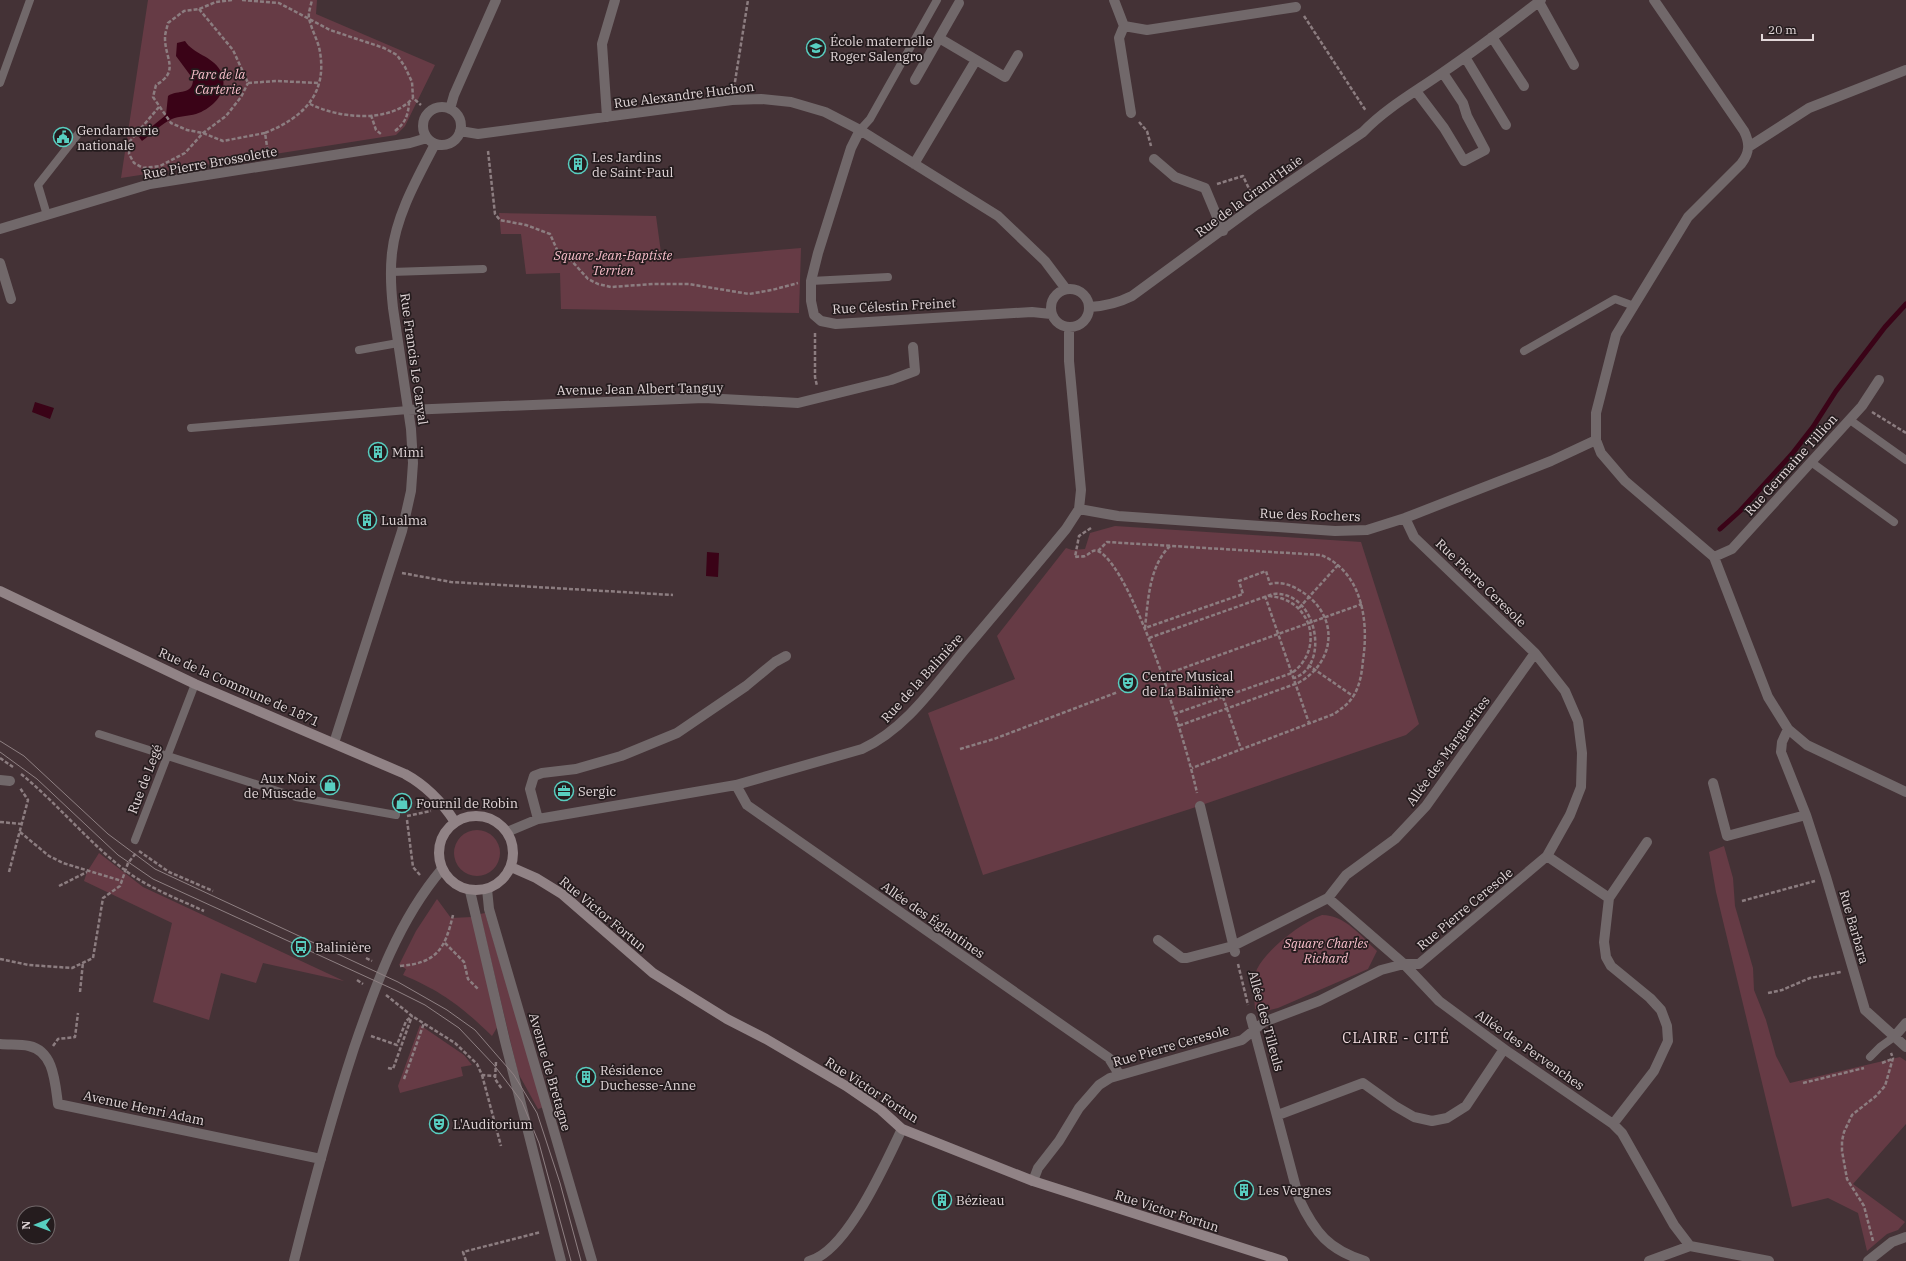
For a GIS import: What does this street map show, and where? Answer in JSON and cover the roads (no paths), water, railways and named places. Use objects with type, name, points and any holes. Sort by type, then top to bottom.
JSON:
[{"type":"street","points":[[450,109],[454,95],[496,0]]},
{"type":"street","points":[[607,117],[602,44],[615,0]]},
{"type":"street","points":[[1114,0],[1124,26],[1119,38],[1131,113]]},
{"type":"street","points":[[1654,0],[1744,131],[1750,146]]},
{"type":"street","name":"Rue de la Grand'Haie","points":[[1090,307],[1105,306],[1120,302],[1132,296],[1223,231],[1256,205],[1363,132],[1374,121],[1405,97],[1465,57],[1540,1],[1574,65]]},
{"type":"street","points":[[915,80],[959,4]]},
{"type":"street","points":[[1124,26],[1147,30],[1296,7]]},
{"type":"street","points":[[1492,37],[1524,86]]},
{"type":"street","points":[[939,38],[1005,77],[1018,55]]},
{"type":"street","points":[[1465,57],[1506,125]]},
{"type":"street","points":[[914,164],[976,60]]},
{"type":"street","points":[[1906,70],[1809,108],[1750,146],[1742,164],[1688,217],[1616,335],[1596,413],[1594,428],[1596,440],[1601,453],[1625,481],[1714,558],[1768,697],[1788,729],[1807,745],[1906,792]]},
{"type":"street","points":[[1416,91],[1444,128],[1464,161],[1485,150],[1467,116],[1463,103],[1442,73]]},
{"type":"street","name":"Rue Alexandre Huchon","points":[[460,131],[478,134],[732,100],[762,99],[791,102],[825,112],[860,130],[998,216],[1045,261],[1066,289]]},
{"type":"street","points":[[435,109],[450,109],[457,115],[460,122],[460,131],[453,141],[442,145],[431,141],[423,124],[425,117],[435,109]]},
{"type":"street","name":"Rue Célestin Freinet","points":[[860,130],[851,148],[818,253],[807,281],[814,315],[821,321],[836,324],[1032,312],[1052,314]]},
{"type":"street","name":"Rue Pierre Brossolette","points":[[0,229],[150,184],[431,141]]},
{"type":"street","name":"Rue Francis Le Carval","points":[[334,743],[406,513],[411,491],[413,463],[408,410],[393,308],[391,272],[392,252],[400,220],[431,141]]},
{"type":"street","points":[[1154,159],[1176,177],[1205,188],[1223,231]]},
{"type":"street","points":[[0,263],[11,299]]},
{"type":"street","points":[[1066,289],[1079,291],[1084,295],[1090,307],[1087,319],[1076,327],[1069,328],[1058,324],[1052,314],[1052,301],[1055,296],[1066,289]]},
{"type":"street","name":"Rue de la Balinière","points":[[507,832],[538,819],[736,785],[862,749],[892,732],[932,689],[1066,529],[1078,509],[1081,490],[1068,360],[1069,328]]},
{"type":"street","name":"Avenue Jean Albert Tanguy","points":[[408,410],[704,398],[798,403],[891,380],[916,371],[913,346]]},
{"type":"street","name":"Rue Germaine Tillion","points":[[1714,558],[1732,549],[1850,420],[1862,406],[1879,380]]},
{"type":"street","name":"Rue des Rochers","points":[[1078,509],[1118,516],[1335,531],[1367,530],[1405,518],[1552,461],[1596,440]]},
{"type":"street","name":"Rue Pierre Ceresole","points":[[1033,1181],[1038,1168],[1090,1094],[1099,1085],[1119,1074],[1242,1040],[1264,1022],[1319,1001],[1381,970],[1404,964],[1419,964],[1547,856],[1570,815],[1581,787],[1582,753],[1578,720],[1565,691],[1535,653],[1414,537],[1405,518]]},
{"type":"street","name":"Rue de la Commune de 1871","points":[[0,591],[195,684],[414,779],[442,802],[455,822]]},
{"type":"street","name":"Allée des Marguerites","points":[[1158,940],[1182,958],[1234,949],[1328,898],[1346,875],[1394,839],[1426,806],[1535,653]]},
{"type":"street","points":[[538,819],[530,789],[534,776],[542,773],[576,769],[621,756],[677,733],[746,686],[775,662],[786,656]]},
{"type":"street","name":"Rue Barbara","points":[[1788,729],[1782,742],[1781,752],[1806,815],[1865,1010],[1906,1047]]},
{"type":"street","points":[[1713,783],[1727,836],[1806,815]]},
{"type":"street","name":"Allée des Églantines","points":[[736,785],[747,805],[1109,1058],[1119,1074]]},
{"type":"street","points":[[1200,806],[1234,949]]},
{"type":"street","points":[[480,816],[498,823],[507,832],[513,849],[511,867],[507,875],[500,883],[487,889],[470,891],[454,884],[442,869],[439,858],[442,838],[455,822],[465,817],[480,816]]},
{"type":"street","points":[[1613,1124],[1654,1071],[1668,1041],[1667,1026],[1662,1010],[1650,998],[1611,966],[1606,957],[1604,942],[1609,898],[1647,842]]},
{"type":"street","points":[[1547,856],[1609,898]]},
{"type":"street","name":"Rue Victor Fortun","points":[[511,867],[536,878],[562,894],[653,973],[727,1019],[766,1039],[846,1086],[881,1110],[902,1129],[1033,1181],[1283,1261]]},
{"type":"street","points":[[294,1261],[334,1110],[380,974],[403,926],[418,900],[442,869]]},
{"type":"street","name":"Avenue de Bretagne","points":[[487,889],[489,909],[592,1261]]},
{"type":"street","points":[[470,891],[505,1041],[561,1261]]},
{"type":"street","name":"Allée des Pervenches","points":[[1328,898],[1404,964],[1439,1001],[1504,1049],[1613,1124],[1622,1133],[1674,1225],[1690,1246]]},
{"type":"street","name":"Allée des Tilleuls","points":[[1251,1018],[1300,1199],[1313,1225],[1322,1236],[1340,1251],[1365,1261]]},
{"type":"street","points":[[1894,1037],[1906,1023]]},
{"type":"street","name":"Avenue Henri Adam","points":[[0,1044],[30,1046],[46,1056],[53,1072],[58,1104],[320,1159]]},
{"type":"street","points":[[1278,1116],[1363,1083],[1395,1106],[1414,1117],[1432,1121],[1447,1118],[1466,1106],[1504,1049]]},
{"type":"street","points":[[813,1261],[828,1250],[852,1225],[902,1129]]},
{"type":"street","points":[[1872,1258],[1892,1242],[1906,1237]]},
{"type":"street","points":[[1649,1261],[1690,1246],[1769,1261]]},
{"type":"lane","points":[[0,83],[30,0]]},
{"type":"lane","points":[[860,130],[870,119],[937,0]]},
{"type":"lane","points":[[48,215],[38,185],[82,130]]},
{"type":"lane","points":[[391,272],[483,269]]},
{"type":"lane","points":[[807,281],[888,277]]},
{"type":"lane","points":[[1524,351],[1615,299],[1634,306]]},
{"type":"lane","points":[[359,350],[398,343]]},
{"type":"lane","points":[[191,428],[408,410]]},
{"type":"lane","points":[[1850,420],[1906,460]]},
{"type":"lane","points":[[1811,462],[1894,522]]},
{"type":"lane","name":"Rue de Legé","points":[[135,840],[195,684]]},
{"type":"lane","points":[[99,734],[296,797],[396,816]]},
{"type":"lane","points":[[1870,1057],[1880,1047],[1894,1037]]},
{"type":"waterway","points":[[1720,529],[1740,511],[1792,454],[1813,427],[1836,391],[1885,327],[1906,304]]},
{"type":"tram line","points":[[0,741],[24,756],[108,834],[155,869],[398,982],[447,1010],[475,1030],[514,1075],[537,1113],[560,1183],[581,1261]]},
{"type":"tram line","points":[[0,752],[37,779],[118,855],[153,879],[395,990],[425,1005],[459,1028],[494,1065],[522,1102],[539,1143],[571,1261]]},
{"type":"place","name":"École maternelle Roger Salengro","points":[[816,48]]},
{"type":"place","name":"Gendarmerie nationale","points":[[63,137]]},
{"type":"place","name":"Les Jardins de Saint-Paul","points":[[578,164]]},
{"type":"place","name":"Mimi","points":[[378,452]]},
{"type":"place","name":"Lualma","points":[[367,520]]},
{"type":"place","name":"Centre Musical de La Balinière","points":[[1128,683]]},
{"type":"place","name":"Aux Noix de Muscade","points":[[330,785]]},
{"type":"place","name":"Sergic","points":[[564,791]]},
{"type":"place","name":"Fournil de Robin","points":[[402,803]]},
{"type":"place","name":"Balinière","points":[[301,947]]},
{"type":"place","name":"Résidence Duchesse-Anne","points":[[586,1077]]},
{"type":"place","name":"L'Auditorium","points":[[439,1124]]},
{"type":"place","name":"Les Vergnes","points":[[1244,1190]]},
{"type":"place","name":"Bézieau","points":[[942,1200]]},
{"type":"district","name":"CLAIRE - CITÉ","points":[[1396,1038]]},
{"type":"park label","name":"Parc de la Carterie","points":[[218,82]]},
{"type":"park label","name":"Square Jean-Baptiste Terrien","points":[[613,262]]},
{"type":"park label","name":"Square Charles Richard","points":[[1326,950]]}]
